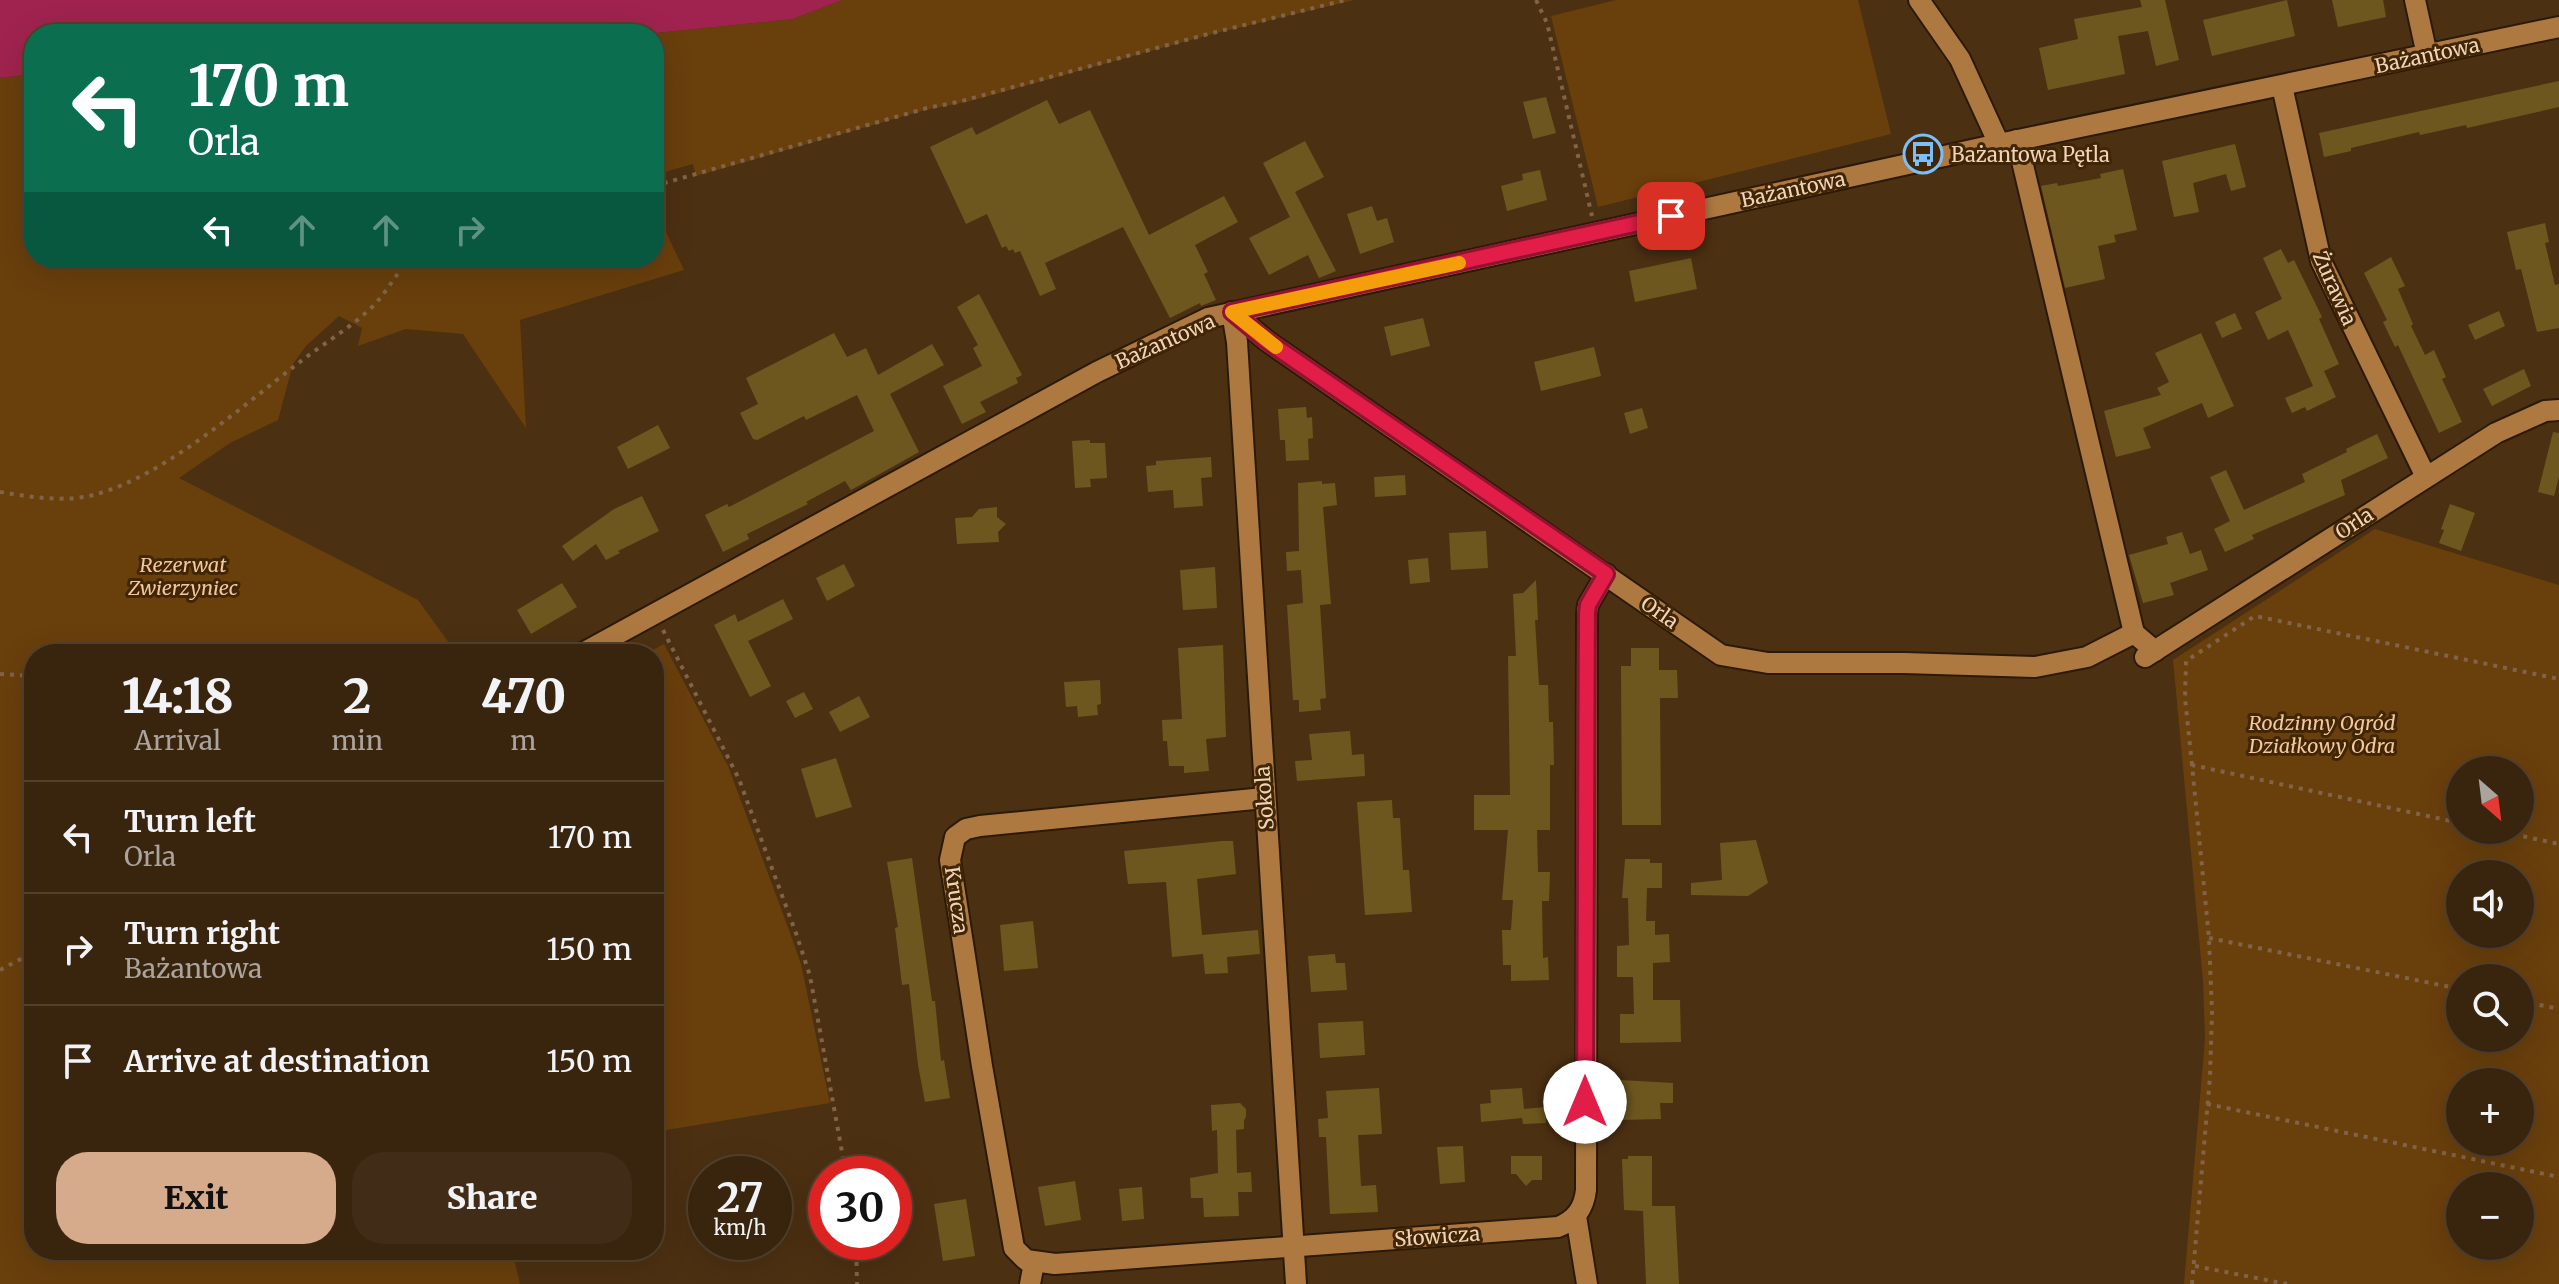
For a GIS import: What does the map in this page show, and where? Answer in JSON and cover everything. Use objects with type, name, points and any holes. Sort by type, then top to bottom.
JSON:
[{"type":"street","points":[[1919,0],[1960,59],[2008,142],[2134,633]]},
{"type":"street","points":[[2415,0],[2427,55]]},
{"type":"street","name":"Bażantowa","points":[[599,644],[1097,372],[1203,319],[2008,142],[2559,27]]},
{"type":"street","name":"Żurawia","points":[[2282,86],[2321,261],[2426,477]]},
{"type":"street","name":"Orla","points":[[1232,312],[1267,341],[1721,655],[1768,663],[2035,667],[2087,657],[2134,633],[2149,655],[2496,433],[2533,416],[2559,410]]},
{"type":"street","name":"Sokola","points":[[1232,312],[1237,342],[1296,1284]]},
{"type":"street","points":[[1587,1284],[1576,1216],[1584,1202],[1586,1190],[1587,613],[1588,605],[1606,574]]},
{"type":"street","name":"Krucza","points":[[1034,1263],[1020,1254],[1011,1240],[950,860],[955,837],[966,829],[980,826],[1264,798]]},
{"type":"street","name":"Słowicza","points":[[1294,1246],[1558,1227],[1576,1216]]},
{"type":"street","points":[[1030,1284],[1034,1263],[1294,1246]]},
{"type":"path","points":[[664,183],[927,108],[1346,0]]},
{"type":"path","points":[[1536,0],[1547,23],[1594,222]]},
{"type":"path","points":[[0,492],[48,498],[94,495],[123,486],[231,416],[368,311],[404,268]]},
{"type":"path","points":[[654,613],[739,779],[797,936],[810,976],[843,1156]]},
{"type":"path","points":[[2192,1284],[2212,1012],[2209,938],[2185,698],[2186,661],[2255,616],[2559,679]]},
{"type":"path","points":[[0,674],[24,675]]},
{"type":"path","points":[[2192,765],[2446,820]]},
{"type":"path","points":[[2534,839],[2559,844]]},
{"type":"path","points":[[2209,938],[2446,986]]},
{"type":"path","points":[[0,970],[24,957]]},
{"type":"path","points":[[2534,1004],[2559,1009]]},
{"type":"path","points":[[2207,1104],[2559,1177]]},
{"type":"path","points":[[856,1260],[857,1284]]},
{"type":"path","points":[[2194,1265],[2287,1284]]},
{"type":"green space","points":[[842,0],[1354,0],[1212,34],[970,101],[925,110],[696,176],[693,164],[664,172],[664,32],[793,19]]},
{"type":"green space","points":[[1616,0],[1858,0],[1891,134],[1598,207],[1551,16]]},
{"type":"green space","name":"Rezerwat Zwierzyniec","points":[[24,75],[24,268],[664,268],[664,228],[684,270],[520,320],[526,428],[463,334],[406,329],[358,346],[362,328],[339,316],[306,346],[293,364],[278,420],[230,443],[179,478],[418,600],[450,644],[24,644],[24,1260],[514,1260],[520,1284],[0,1284],[0,78]]},
{"type":"green space","name":"Rodzinny Ogród Działkowy Odra","points":[[2375,529],[2559,585],[2559,1284],[2184,1284],[2205,1039],[2203,981],[2173,660]]},
{"type":"green space","points":[[664,644],[728,766],[789,930],[801,964],[830,1103],[664,1130]]},
{"type":"shaded area","points":[[0,0],[842,0],[793,19],[664,32],[664,24],[24,24],[24,75],[0,78]]},
{"type":"building","points":[[2140,0],[2165,0],[2179,60],[2156,66],[2148,31],[2118,36],[2125,74],[2048,90],[2039,48],[2078,39],[2074,19],[2142,7]]},
{"type":"building","points":[[2287,0],[2295,36],[2212,56],[2203,20]]},
{"type":"building","points":[[2332,0],[2383,0],[2386,17],[2338,27]]},
{"type":"building","points":[[2559,81],[2559,107],[2467,128],[2466,125],[2420,135],[2419,132],[2324,157],[2319,133]]},
{"type":"building","points":[[1546,97],[1556,133],[1533,139],[1523,102]]},
{"type":"building","points":[[1047,100],[1059,124],[1090,110],[1149,235],[1224,196],[1238,222],[1195,245],[1208,272],[1204,274],[1216,300],[1201,306],[1200,303],[1170,318],[1123,227],[1045,263],[1056,289],[1040,296],[1020,251],[1015,253],[1006,246],[1002,248],[987,214],[966,224],[930,147],[972,127],[976,135]]},
{"type":"building","points":[[1305,141],[1324,177],[1295,192],[1336,271],[1319,278],[1308,255],[1269,275],[1249,238],[1290,217],[1263,163]]},
{"type":"building","points":[[2235,144],[2246,187],[2231,191],[2226,174],[2193,183],[2199,212],[2174,217],[2162,161]]},
{"type":"building","points":[[2123,169],[2137,230],[2114,235],[2116,242],[2098,246],[2105,279],[2065,288],[2041,186],[2101,178],[2100,174]]},
{"type":"building","points":[[1540,170],[1547,200],[1507,211],[1501,186],[1523,180],[1522,174]]},
{"type":"building","points":[[1372,206],[1377,221],[1387,218],[1394,242],[1360,254],[1347,214]]},
{"type":"building","points":[[2545,223],[2549,242],[2545,243],[2555,285],[2559,284],[2559,328],[2537,332],[2521,269],[2516,270],[2507,232]]},
{"type":"building","points":[[2281,249],[2288,263],[2294,260],[2322,317],[2319,319],[2339,364],[2324,371],[2336,397],[2307,411],[2305,407],[2292,413],[2285,398],[2313,386],[2288,330],[2268,340],[2255,312],[2282,299],[2263,258]]},
{"type":"building","points":[[2391,257],[2405,286],[2398,289],[2413,324],[2411,326],[2425,355],[2434,350],[2446,377],[2442,379],[2462,422],[2439,433],[2398,345],[2395,347],[2383,322],[2387,320],[2364,273]]},
{"type":"building","points":[[1691,258],[1697,289],[1635,302],[1629,271]]},
{"type":"building","points":[[979,294],[1022,375],[1016,378],[1018,383],[980,402],[986,412],[962,424],[943,386],[982,366],[973,348],[978,345],[957,307]]},
{"type":"building","points":[[2499,311],[2505,326],[2475,340],[2468,325]]},
{"type":"building","points":[[2235,313],[2242,329],[2222,338],[2215,322]]},
{"type":"building","points":[[1423,318],[1430,346],[1391,356],[1384,327]]},
{"type":"building","points":[[834,333],[847,357],[866,348],[878,375],[932,344],[944,365],[890,394],[919,452],[851,490],[845,481],[806,502],[808,504],[747,534],[749,539],[723,552],[705,515],[727,504],[729,507],[874,431],[857,395],[806,420],[804,416],[757,440],[753,439],[740,413],[758,404],[746,378]]},
{"type":"building","points":[[2201,333],[2234,406],[2208,418],[2202,403],[2143,428],[2151,448],[2116,457],[2104,411],[2161,395],[2157,388],[2169,382],[2155,353]]},
{"type":"building","points":[[1594,347],[1601,376],[1541,391],[1534,362]]},
{"type":"building","points":[[2524,369],[2531,386],[2492,406],[2483,389]]},
{"type":"building","points":[[1306,407],[1307,418],[1312,417],[1313,438],[1308,439],[1309,460],[1286,461],[1285,440],[1280,440],[1278,409]]},
{"type":"building","points":[[1642,408],[1648,428],[1630,434],[1624,413]]},
{"type":"building","points":[[658,425],[670,448],[628,469],[617,447]]},
{"type":"building","points":[[2553,432],[2559,433],[2559,477],[2554,496],[2538,492]]},
{"type":"building","points":[[2377,434],[2388,458],[2341,480],[2345,495],[2252,535],[2254,539],[2225,552],[2214,529],[2230,521],[2210,477],[2226,470],[2244,510],[2305,482],[2302,474]]},
{"type":"building","points":[[1090,440],[1090,443],[1105,443],[1107,478],[1090,479],[1091,487],[1075,488],[1072,441]]},
{"type":"building","points":[[1211,457],[1212,477],[1201,478],[1203,506],[1174,508],[1173,490],[1148,492],[1146,466],[1156,465],[1156,461]]},
{"type":"building","points":[[1405,475],[1406,495],[1375,497],[1374,477]]},
{"type":"building","points":[[1322,481],[1322,484],[1335,483],[1337,505],[1323,507],[1331,604],[1320,605],[1326,698],[1320,699],[1321,710],[1299,712],[1299,700],[1293,700],[1287,605],[1303,603],[1301,570],[1287,571],[1286,552],[1299,551],[1298,483]]},
{"type":"building","points":[[642,496],[659,531],[606,560],[596,544],[573,561],[562,546],[614,509]]},
{"type":"building","points":[[2450,504],[2475,513],[2461,551],[2439,543]]},
{"type":"building","points":[[997,507],[997,517],[1006,524],[998,532],[999,542],[957,544],[955,518],[972,517],[979,509]]},
{"type":"building","points":[[1486,531],[1488,568],[1451,570],[1449,533]]},
{"type":"building","points":[[2182,532],[2190,554],[2201,550],[2208,570],[2170,583],[2174,595],[2143,603],[2129,555],[2168,544],[2166,537]]},
{"type":"building","points":[[1428,558],[1430,582],[1410,584],[1408,560]]},
{"type":"building","points":[[844,564],[855,586],[827,601],[816,578]]},
{"type":"building","points":[[1215,567],[1217,608],[1183,610],[1180,570]]},
{"type":"building","points":[[1536,580],[1539,685],[1548,685],[1549,722],[1553,722],[1550,830],[1537,830],[1538,872],[1550,872],[1549,901],[1542,901],[1543,958],[1548,957],[1549,980],[1511,981],[1511,965],[1503,965],[1502,930],[1511,930],[1513,900],[1502,900],[1508,830],[1474,830],[1474,795],[1510,795],[1508,656],[1516,656],[1513,594],[1523,593]]},
{"type":"building","points":[[562,583],[577,607],[531,634],[517,610]]},
{"type":"building","points":[[783,599],[793,619],[748,641],[771,686],[750,697],[714,625],[735,614],[738,622]]},
{"type":"building","points":[[1223,645],[1226,737],[1206,739],[1209,771],[1184,773],[1184,766],[1169,766],[1167,741],[1163,741],[1162,720],[1182,719],[1178,648]]},
{"type":"building","points":[[1631,648],[1659,648],[1659,670],[1677,670],[1678,698],[1660,698],[1661,825],[1622,825],[1621,666],[1631,666]]},
{"type":"building","points":[[1100,680],[1098,715],[1078,717],[1077,706],[1066,707],[1064,682]]},
{"type":"building","points":[[804,692],[813,709],[795,718],[786,701]]},
{"type":"building","points":[[859,696],[870,717],[840,732],[829,712]]},
{"type":"building","points":[[1350,731],[1352,755],[1364,754],[1365,776],[1297,781],[1295,761],[1312,760],[1309,734]]},
{"type":"building","points":[[836,758],[852,807],[816,818],[801,769]]},
{"type":"building","points":[[1392,800],[1393,818],[1400,818],[1403,870],[1409,870],[1412,912],[1365,915],[1357,802]]},
{"type":"building","points":[[1756,840],[1768,883],[1748,896],[1691,895],[1691,883],[1722,880],[1720,843]]},
{"type":"building","points":[[1233,841],[1236,874],[1197,879],[1202,935],[1258,930],[1260,954],[1227,957],[1228,973],[1205,974],[1203,954],[1172,957],[1166,882],[1128,884],[1124,851]]},
{"type":"building","points":[[912,858],[932,1001],[935,1001],[941,1061],[944,1060],[950,1098],[925,1102],[909,984],[902,985],[895,928],[898,927],[887,862]]},
{"type":"building","points":[[1625,859],[1650,859],[1650,863],[1662,863],[1662,888],[1647,888],[1646,921],[1655,921],[1655,935],[1669,934],[1670,962],[1653,963],[1653,1000],[1680,1000],[1681,1042],[1620,1043],[1620,1014],[1634,1014],[1633,977],[1617,977],[1617,946],[1629,945],[1628,898],[1622,898]]},
{"type":"building","points":[[1033,921],[1038,968],[1004,971],[1000,925]]},
{"type":"building","points":[[1335,954],[1336,963],[1345,963],[1347,990],[1311,992],[1308,956]]},
{"type":"building","points":[[1363,1021],[1365,1055],[1320,1058],[1318,1023]]},
{"type":"building","points":[[1620,1080],[1673,1083],[1673,1103],[1660,1103],[1661,1119],[1620,1120]]},
{"type":"building","points":[[1379,1088],[1382,1134],[1358,1135],[1361,1186],[1376,1185],[1378,1212],[1330,1214],[1326,1137],[1319,1137],[1318,1119],[1328,1118],[1326,1091]]},
{"type":"building","points":[[1522,1088],[1524,1109],[1545,1107],[1546,1123],[1523,1124],[1522,1118],[1481,1122],[1480,1104],[1491,1103],[1490,1090]]},
{"type":"building","points":[[1240,1103],[1246,1109],[1246,1117],[1244,1129],[1236,1130],[1237,1173],[1251,1172],[1252,1192],[1238,1192],[1239,1216],[1204,1217],[1203,1198],[1191,1198],[1190,1178],[1218,1173],[1217,1130],[1212,1131],[1211,1105]]},
{"type":"building","points":[[1463,1146],[1465,1182],[1440,1184],[1437,1147]]},
{"type":"building","points":[[1511,1156],[1542,1156],[1542,1180],[1532,1180],[1526,1186],[1516,1174],[1511,1174]]},
{"type":"building","points":[[1628,1156],[1652,1156],[1652,1206],[1675,1206],[1679,1284],[1646,1284],[1643,1211],[1624,1210],[1622,1159],[1628,1159]]},
{"type":"building","points":[[1075,1181],[1081,1220],[1045,1226],[1038,1187]]},
{"type":"building","points":[[1142,1187],[1144,1219],[1122,1221],[1119,1189]]},
{"type":"building","points":[[966,1199],[975,1256],[943,1261],[934,1204]]},
{"type":"slow traffic","points":[[1276,347],[1232,312],[1459,263]]},
{"type":"place","name":"Bażantowa Pętla","points":[[1923,154]]},
{"type":"route","points":[[1585,1102],[1587,613],[1593,594],[1606,574],[1267,341],[1232,312],[1671,216]]}]
